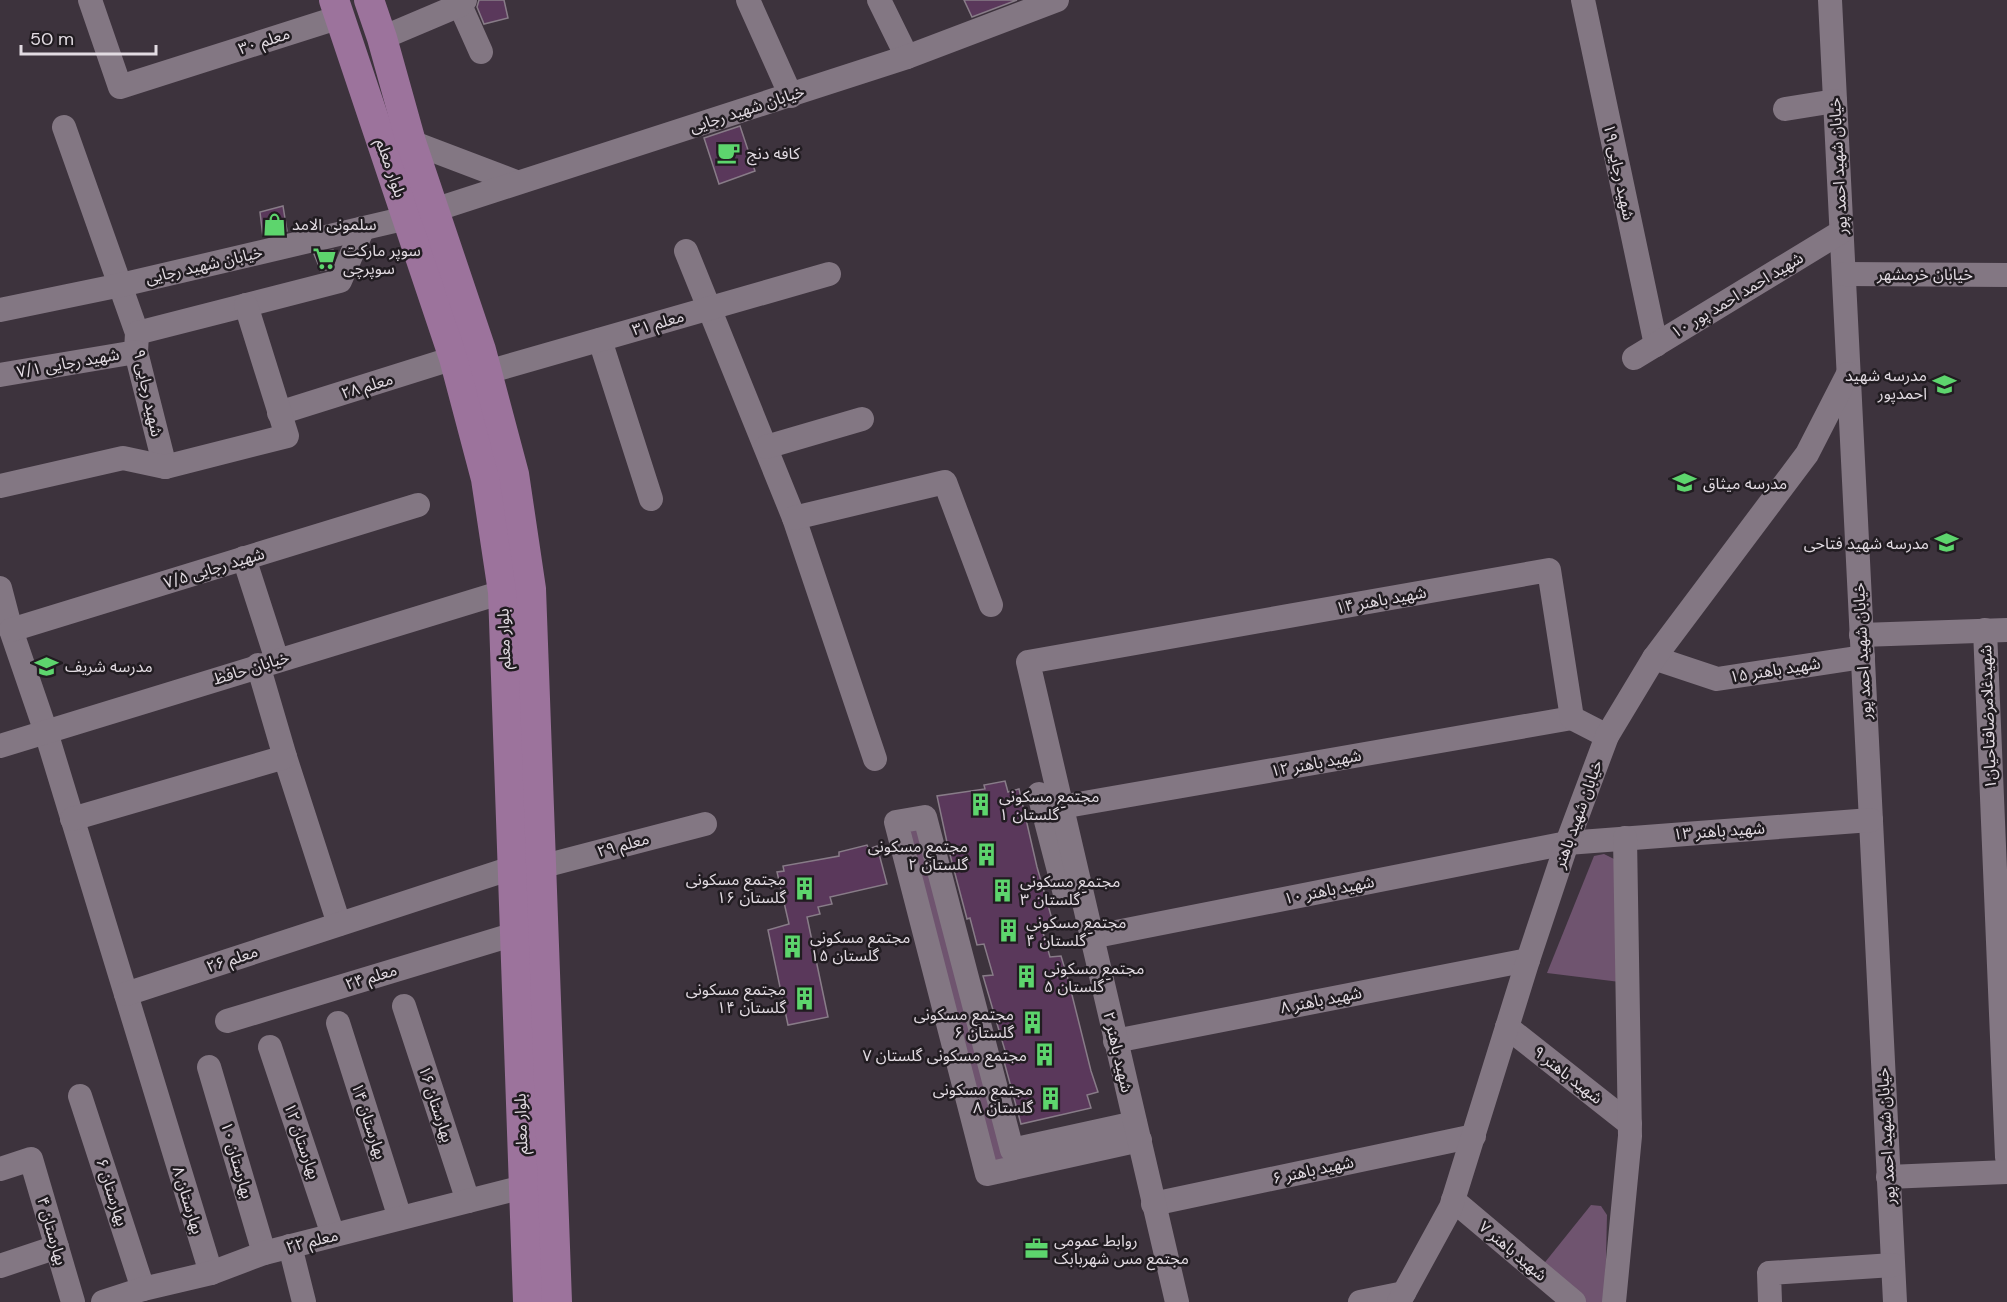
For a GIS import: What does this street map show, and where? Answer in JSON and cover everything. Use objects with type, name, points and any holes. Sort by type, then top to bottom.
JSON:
[{"type":"main road","name":"بلوار معلم","points":[[369,0],[411,142],[421,214],[454,358],[486,479],[503,592],[526,867],[532,1022],[557,1302]]},
{"type":"main road","name":"بلوار معلم","points":[[337,9],[487,372],[514,474],[531,589],[526,867],[515,934],[532,1022],[523,1187],[528,1302]]},
{"type":"street","name":"معلم ۳۰","points":[[90,0],[120,87],[337,9]]},
{"type":"street","points":[[748,0],[791,96]]},
{"type":"street","points":[[879,0],[907,57]]},
{"type":"street","name":"شهید رجایی ۱۹","points":[[1583,0],[1656,345]]},
{"type":"street","name":"خیابان شهید احمد پور","points":[[1830,0],[1894,1302]]},
{"type":"street","name":"خیابان شهید رجایی","points":[[0,310],[121,285],[421,214],[907,57],[1048,1]]},
{"type":"street","points":[[382,38],[462,3],[481,52]]},
{"type":"street","points":[[1785,109],[1835,100]]},
{"type":"street","name":"شهید رجایی ۹","points":[[64,127],[121,285],[165,467]]},
{"type":"street","points":[[411,142],[516,182]]},
{"type":"street","name":"شهید رجایی ۷/۱","points":[[0,375],[136,342],[246,305],[340,281],[363,228]]},
{"type":"street","name":"شهید احمد احمد پور ۱۰","points":[[1634,358],[1841,232]]},
{"type":"street","points":[[686,251],[794,518],[875,759]]},
{"type":"street","name":"معلم ۳۱","points":[[487,372],[829,274]]},
{"type":"street","name":"خیابان خرمشهر","points":[[1844,274],[2007,274]]},
{"type":"street","points":[[0,486],[123,458],[165,467],[287,436],[246,305]]},
{"type":"street","points":[[600,340],[651,499]]},
{"type":"street","name":"معلم ۲۸","points":[[279,413],[454,358]]},
{"type":"street","name":"خیابان شهید باهنر","points":[[1401,1298],[1453,1200],[1528,960],[1567,843],[1607,735],[1654,658],[1807,454],[1849,372]]},
{"type":"street","points":[[766,447],[862,418]]},
{"type":"street","points":[[794,518],[945,482],[991,605]]},
{"type":"street","name":"شهید رجایی ۷/۵","points":[[11,630],[418,505]]},
{"type":"street","points":[[244,558],[268,662],[285,757],[339,924]]},
{"type":"street","name":"شهید باهنر ۱۴","points":[[1028,662],[1549,570],[1572,718]]},
{"type":"street","name":"بهارستان ۸","points":[[0,588],[11,630],[46,732],[211,1273]]},
{"type":"street","name":"خیابان حافظ","points":[[0,746],[268,662],[503,592]]},
{"type":"street","name":"شهید باهنر ۱۵","points":[[1654,658],[1717,679],[1862,646],[1996,630]]},
{"type":"street","name":"شهیدغلامرضافتاحیان۱","points":[[1996,630],[1995,876],[2007,1157]]},
{"type":"street","name":"شهید باهنر ۲","points":[[1028,662],[1115,1041],[1133,1130],[1177,1302]]},
{"type":"street","points":[[1572,718],[1607,735]]},
{"type":"street","name":"شهید باهنر ۱۲","points":[[1061,807],[1572,718]]},
{"type":"street","points":[[72,819],[285,757]]},
{"type":"street","points":[[1014,1158],[925,817],[896,822],[987,1174],[1014,1158],[1133,1130],[1039,794]]},
{"type":"street","name":"شهید باهنر ۱۳","points":[[1567,843],[1871,820]]},
{"type":"street","name":"معلم ۲۹","points":[[526,867],[705,824]]},
{"type":"street","points":[[1614,1302],[1630,1124],[1625,838]]},
{"type":"street","name":"شهید باهنر ۱۰","points":[[1091,937],[1567,843]]},
{"type":"street","name":"معلم ۲۶","points":[[126,994],[339,924],[526,867]]},
{"type":"street","name":"معلم ۲۴","points":[[227,1021],[515,934]]},
{"type":"street","name":"شهید باهنر ۸","points":[[1115,1041],[1528,960]]},
{"type":"street","name":"بهارستان ۱۶","points":[[404,1006],[468,1201]]},
{"type":"street","name":"بهارستان ۱۴","points":[[338,1023],[400,1218]]},
{"type":"street","name":"شهید باهنر ۹","points":[[1507,1027],[1630,1124]]},
{"type":"street","name":"بهارستان ۱۲","points":[[270,1047],[333,1235]]},
{"type":"street","name":"بهارستان ۱۰","points":[[209,1067],[264,1253]]},
{"type":"street","name":"بهارستان ۶","points":[[80,1096],[143,1289]]},
{"type":"street","name":"شهید باهنر ۶","points":[[1153,1204],[1473,1136]]},
{"type":"street","name":"بهارستان ۴","points":[[0,1169],[31,1159],[73,1302]]},
{"type":"street","points":[[1888,1177],[2007,1172]]},
{"type":"street","name":"معلم ۲۲","points":[[103,1302],[143,1289],[211,1273],[264,1253],[523,1187]]},
{"type":"street","name":"شهید باهنر ۷","points":[[1453,1200],[1574,1302]]},
{"type":"street","points":[[290,1246],[304,1302]]},
{"type":"street","points":[[0,1266],[57,1247]]},
{"type":"street","points":[[1770,1302],[1769,1273],[1893,1265]]},
{"type":"street","points":[[1360,1302],[1401,1298]]},
{"type":"shaded area","points":[[923,820],[1014,1166],[988,1171],[899,824]]},
{"type":"shaded area","points":[[1604,854],[1616,860],[1620,982],[1547,973],[1594,856]]},
{"type":"shaded area","points":[[1591,1205],[1601,1206],[1607,1215],[1605,1302],[1585,1302],[1542,1266]]},
{"type":"building","points":[[479,0],[504,0],[508,18],[484,24],[477,7]]},
{"type":"building","points":[[964,0],[1017,0],[972,17]]},
{"type":"building","name":"کافه دنج","points":[[740,126],[755,171],[719,184],[704,138]]},
{"type":"building","name":"سلمونی الامد","points":[[283,206],[287,231],[263,237],[260,212]]},
{"type":"building","points":[[333,250],[335,257],[330,269],[321,271],[314,254]]},
{"type":"building","points":[[1005,781],[1008,792],[1019,789],[1037,867],[1054,926],[1042,929],[1050,957],[1061,956],[1098,1092],[1087,1095],[1091,1108],[1021,1124],[1002,1054],[1006,1054],[983,976],[993,975],[984,944],[977,945],[970,918],[967,919],[937,796],[985,789],[984,785]]},
{"type":"building","points":[[867,845],[869,849],[877,846],[887,884],[830,897],[832,904],[818,907],[820,914],[807,917],[828,1017],[788,1025],[768,930],[789,924],[777,872],[784,871],[783,866],[839,856],[839,852]]},
{"type":"place","name":"کافه دنج","points":[[729,153]]},
{"type":"place","name":"سلمونی الامد","points":[[274,224]]},
{"type":"place","name":"سوپر مارکت سوپرچی","points":[[325,259]]},
{"type":"place","name":"مدرسه شهید احمدپور","points":[[1945,384]]},
{"type":"place","name":"مدرسه میثاق","points":[[1685,483]]},
{"type":"place","name":"مدرسه شهید فتاحی","points":[[1947,543]]},
{"type":"place","name":"مدرسه شریف","points":[[47,666]]},
{"type":"place","name":"مجتمع مسکونی گلستان ۱","points":[[981,805]]},
{"type":"place","name":"مجتمع مسکونی گلستان ۲","points":[[986,855]]},
{"type":"place","name":"مجتمع مسکونی گلستان ۱۶","points":[[804,888]]},
{"type":"place","name":"مجتمع مسکونی گلستان ۳","points":[[1002,890]]},
{"type":"place","name":"مجتمع مسکونی گلستان ۴","points":[[1008,931]]},
{"type":"place","name":"مجتمع مسکونی گلستان ۱۵","points":[[792,946]]},
{"type":"place","name":"مجتمع مسکونی گلستان ۵","points":[[1026,977]]},
{"type":"place","name":"مجتمع مسکونی گلستان ۱۴","points":[[804,998]]},
{"type":"place","name":"مجتمع مسکونی گلستان ۶","points":[[1032,1023]]},
{"type":"place","name":"مجتمع مسکونی گلستان ۷","points":[[1045,1055]]},
{"type":"place","name":"مجتمع مسکونی گلستان ۸","points":[[1051,1098]]},
{"type":"place","name":"روابط عمومی مجتمع مس شهربابک","points":[[1036,1249]]}]
